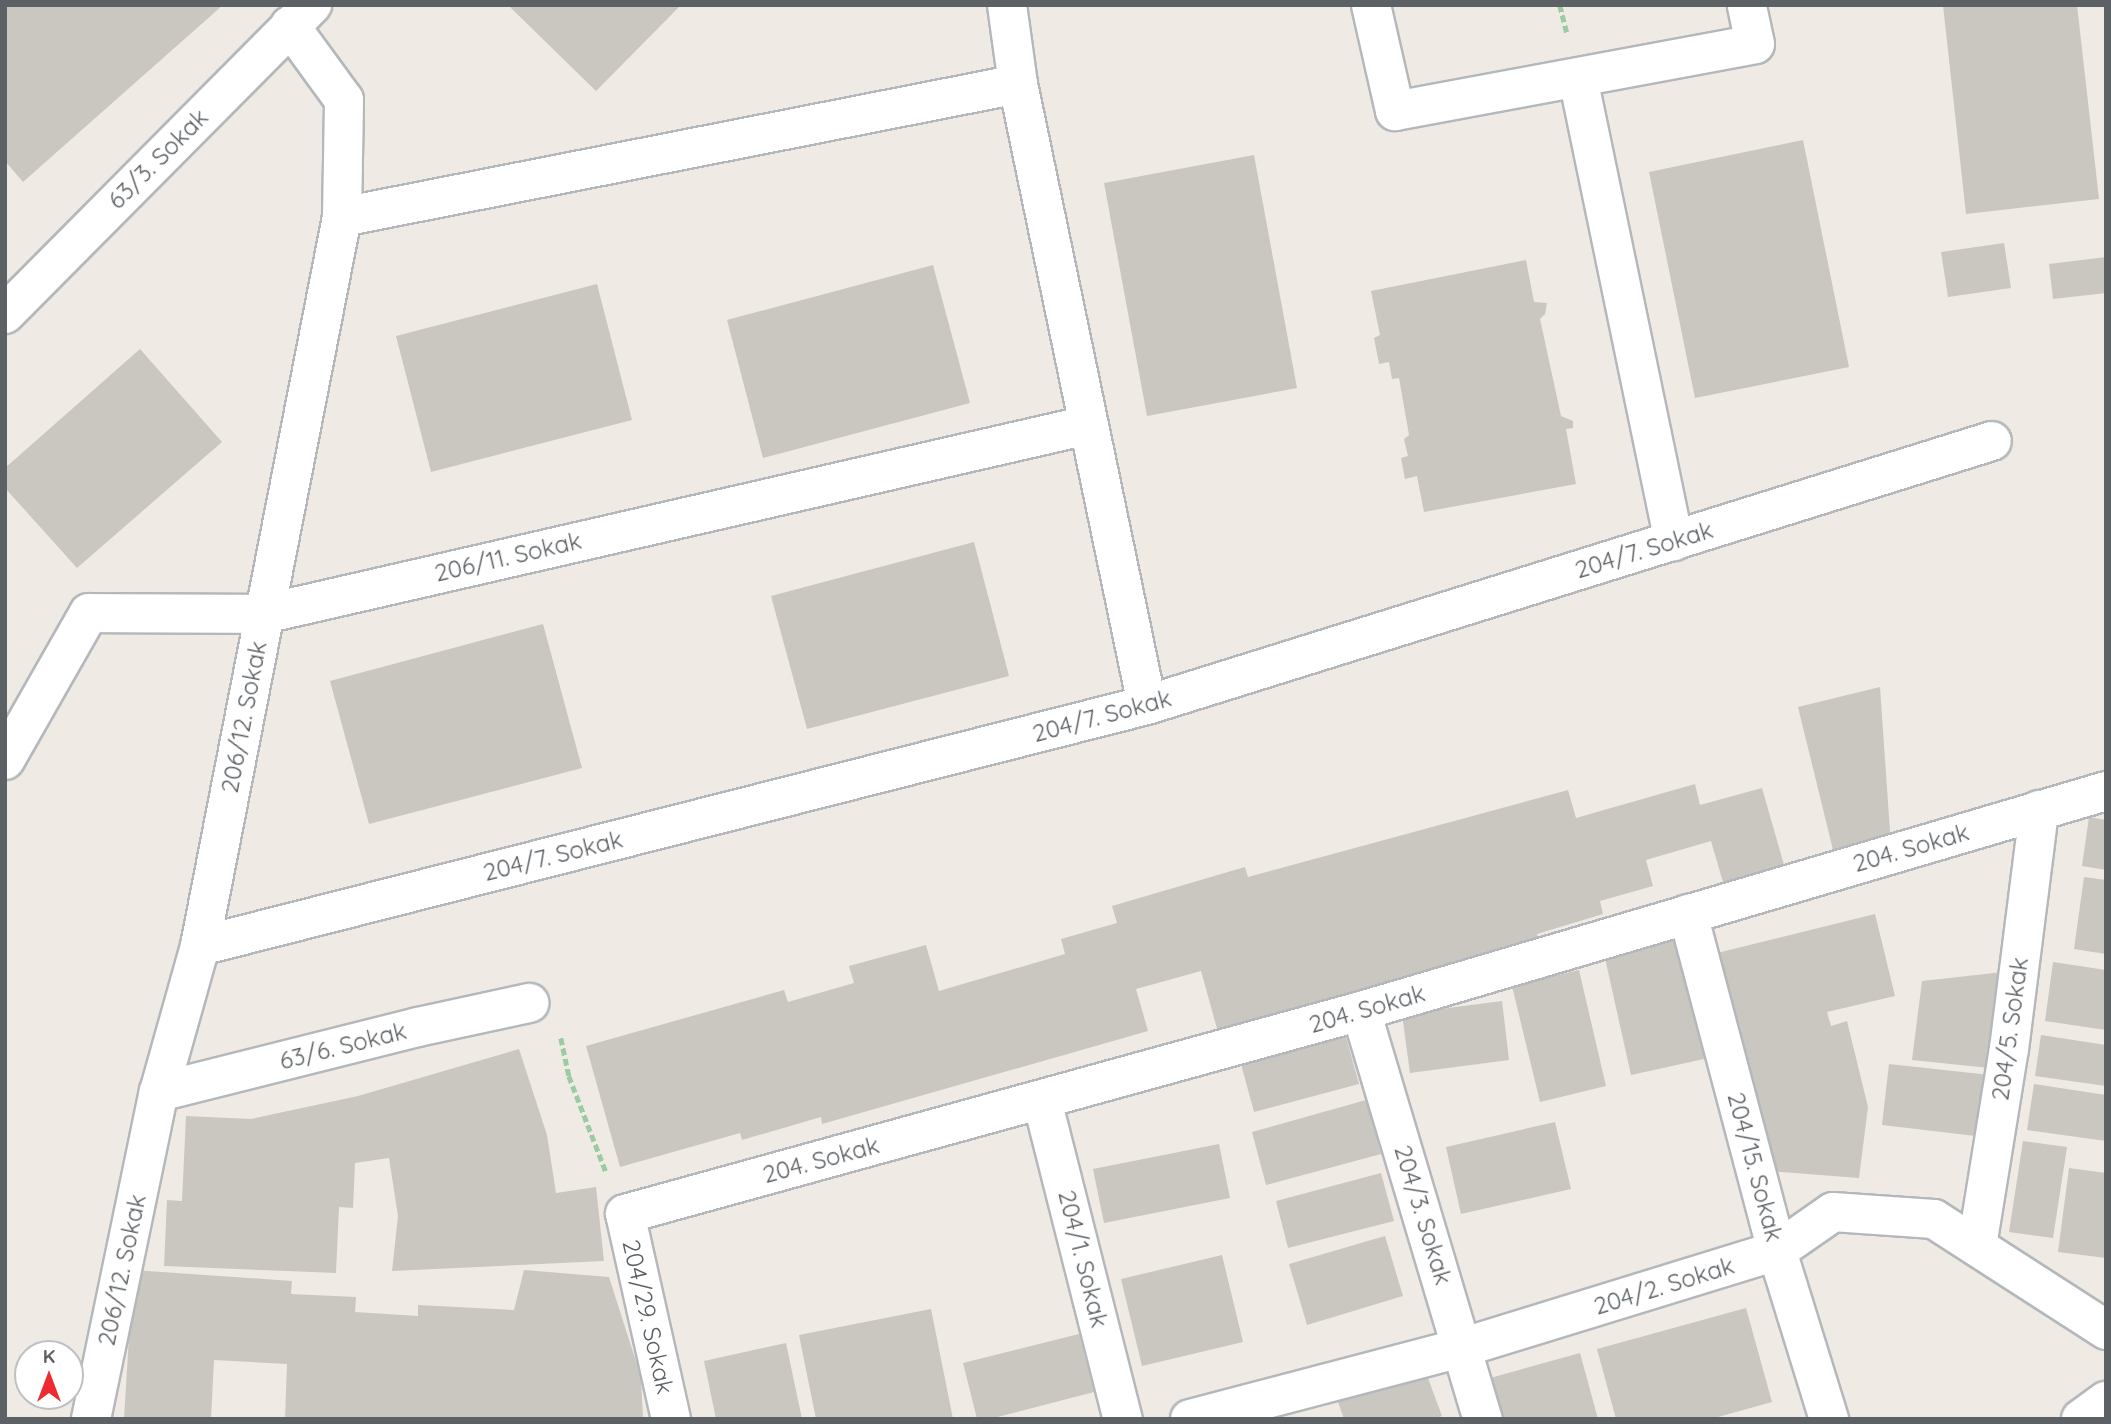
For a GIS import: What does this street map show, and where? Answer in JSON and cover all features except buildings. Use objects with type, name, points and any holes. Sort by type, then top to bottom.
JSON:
[{"type":"street","points":[[1007,5],[1018,84],[1147,705]]},
{"type":"street","points":[[1371,5],[1395,111],[1755,44],[1747,5]]},
{"type":"street","name":"206/12. Sokak","points":[[91,1419],[159,1093],[200,946],[342,217],[344,100],[301,16]]},
{"type":"street","name":"63/3. Sokak","points":[[5,314],[301,16]]},
{"type":"street","points":[[1577,78],[1674,541]]},
{"type":"street","points":[[342,217],[1018,84]]},
{"type":"street","name":"206/11. Sokak","points":[[5,760],[89,613],[264,614],[1088,425]]},
{"type":"street","name":"204/7. Sokak","points":[[200,946],[1147,705],[1992,441]]},
{"type":"street","name":"204. Sokak","points":[[625,1214],[1361,1012],[2106,790]]},
{"type":"street","name":"204/5. Sokak","points":[[1977,1247],[2009,1049],[2039,810]]},
{"type":"street","name":"204/15. Sokak","points":[[1688,914],[1777,1251],[1829,1419]]},
{"type":"street","name":"63/6. Sokak","points":[[159,1093],[418,1027],[529,1003]]},
{"type":"street","name":"204/3. Sokak","points":[[1361,1012],[1464,1347],[1483,1419]]},
{"type":"street","name":"204/1. Sokak","points":[[1042,1100],[1124,1419]]},
{"type":"street","name":"204/2. Sokak","points":[[1190,1419],[1464,1347],[1777,1251],[1833,1212],[1934,1219],[2106,1329]]},
{"type":"street","name":"204/29. Sokak","points":[[625,1214],[671,1419]]},
{"type":"street","points":[[2081,1419],[2106,1401]]},
{"type":"path","points":[[529,1003],[556,1016],[569,1076],[594,1147],[625,1214]]}]
